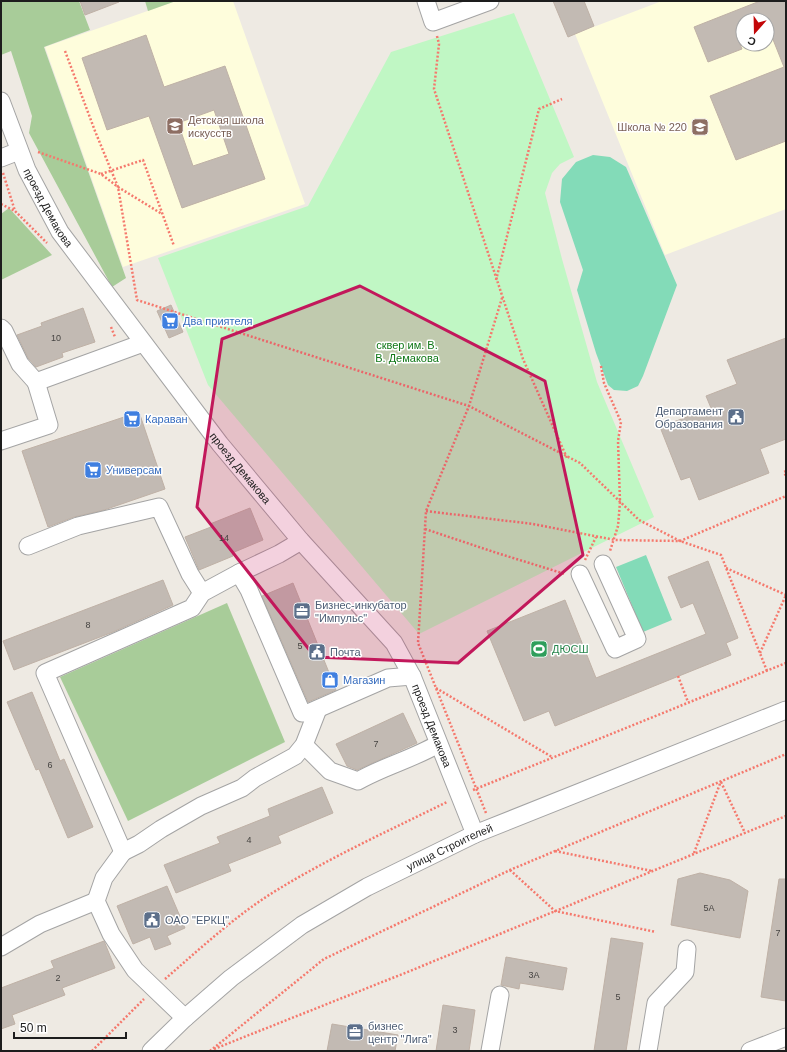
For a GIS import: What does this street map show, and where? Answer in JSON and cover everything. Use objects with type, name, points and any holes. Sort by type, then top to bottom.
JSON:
[{"type":"street","points":[[426,1],[433,22],[490,1]]},
{"type":"street","name":"проезд Демакова","points":[[1,101],[26,151],[60,232],[220,444],[301,542],[394,643],[412,676],[475,834]]},
{"type":"street","points":[[1,158],[26,151]]},
{"type":"street","points":[[1,328],[4,331],[20,364],[36,382],[49,425],[1,441]]},
{"type":"street","points":[[36,382],[143,343]]},
{"type":"street","points":[[28,546],[78,526],[159,507],[190,574],[202,593]]},
{"type":"street","points":[[123,852],[46,673],[192,608],[202,593],[301,542]]},
{"type":"street","points":[[578,570],[615,649],[637,639],[603,564]]},
{"type":"street","points":[[239,573],[249,590],[302,713],[308,713],[388,678],[412,676]]},
{"type":"street","points":[[186,1018],[135,970],[123,954],[96,901],[104,878],[123,852],[139,844],[161,829],[201,806],[242,788],[255,778],[295,756],[304,745],[318,708]]},
{"type":"street","name":"улица Строителей","points":[[151,1051],[231,978],[302,925],[367,887],[475,834],[786,710]]},
{"type":"street","points":[[304,745],[330,771],[358,781],[374,772],[424,752],[438,744]]},
{"type":"street","points":[[1,947],[40,924],[96,901]]},
{"type":"street","points":[[648,1051],[656,1003],[685,972],[687,949]]},
{"type":"street","points":[[490,1051],[500,995]]},
{"type":"street","points":[[750,1051],[786,1037]]},
{"type":"path","points":[[433,22],[439,44],[434,89],[523,359],[567,458]]},
{"type":"path","points":[[65,51],[118,187],[137,300],[469,406],[567,458],[580,463],[639,520],[680,541],[722,555],[767,670]]},
{"type":"path","points":[[496,280],[538,109],[562,99]]},
{"type":"path","points":[[26,151],[101,174],[118,187],[162,214]]},
{"type":"path","points":[[101,174],[143,160],[174,246]]},
{"type":"path","points":[[1,204],[15,211]]},
{"type":"path","points":[[487,817],[418,643],[426,511],[469,406],[502,298]]},
{"type":"path","points":[[601,366],[604,384],[621,422],[618,441],[620,502],[618,526],[615,540],[603,564]]},
{"type":"path","points":[[786,471],[784,472],[786,476]]},
{"type":"path","points":[[426,511],[533,524],[615,540],[680,541],[786,496]]},
{"type":"path","points":[[425,529],[497,553],[578,570],[596,537]]},
{"type":"path","points":[[726,568],[786,595],[760,654]]},
{"type":"path","points":[[92,1051],[154,988],[219,932],[277,890],[350,850],[460,795],[786,663]]},
{"type":"path","points":[[678,676],[688,702]]},
{"type":"path","points":[[436,688],[553,757]]},
{"type":"path","points":[[210,1051],[324,958],[510,870],[786,754]]},
{"type":"path","points":[[721,782],[745,833]]},
{"type":"path","points":[[694,854],[721,782]]},
{"type":"path","points":[[210,1051],[786,816]]},
{"type":"path","points":[[554,851],[653,871]]},
{"type":"path","points":[[510,870],[555,911],[656,932]]},
{"type":"highlighted area","points":[[360,286],[545,381],[583,555],[458,663],[315,657],[197,507],[222,339]]},
{"type":"shaded area","name":"Детская школа искусств","points":[[176,1],[233,1],[305,204],[123,267],[45,47]]},
{"type":"shaded area","name":"Школа № 220","points":[[662,1],[786,1],[786,209],[665,255],[575,34]]},
{"type":"green space","points":[[1,1],[79,1],[90,30],[44,47],[126,278],[112,287],[29,133],[32,116],[11,51],[1,55]]},
{"type":"green space","points":[[145,1],[176,1],[148,11]]},
{"type":"green space","name":"сквер им. В. В. Демакова","points":[[514,13],[574,157],[560,164],[552,173],[545,193],[562,259],[597,382],[654,517],[419,634],[208,385],[158,258],[308,206],[391,52]]},
{"type":"green space","points":[[593,155],[610,157],[626,167],[677,285],[643,376],[638,386],[627,391],[614,390],[608,385],[596,353],[577,290],[583,270],[560,202],[562,179],[576,162]]},
{"type":"green space","points":[[9,208],[52,255],[1,280],[1,214]]},
{"type":"green space","points":[[646,555],[672,620],[643,632],[616,567]]},
{"type":"green space","points":[[227,603],[285,742],[128,821],[60,677]]},
{"type":"building","points":[[80,1],[119,1],[119,2],[85,15]]},
{"type":"building","points":[[553,1],[584,1],[594,26],[568,37]]},
{"type":"building","points":[[760,1],[786,1],[786,141],[736,160],[710,96],[784,67],[775,44],[775,12],[735,12],[735,52],[708,62],[694,27]]},
{"type":"building","points":[[146,35],[164,87],[225,66],[265,179],[182,208],[149,116],[107,130],[82,58]],"holes":[[[214,110],[229,154],[193,166],[178,123]]]},
{"type":"building","name":"Два приятеля","points":[[171,305],[183,332],[169,338],[157,311]]},
{"type":"building","points":[[83,308],[95,342],[62,353],[63,357],[36,367],[28,358],[17,335],[42,326],[41,323]]},
{"type":"building","name":"Департамент Образования","points":[[786,338],[786,439],[760,449],[769,473],[699,500],[690,477],[681,480],[660,427],[711,408],[706,396],[737,384],[727,360]]},
{"type":"building","name":"Универсам","points":[[139,412],[165,489],[104,510],[74,517],[48,527],[22,451]]},
{"type":"building","points":[[250,508],[263,540],[232,553],[233,556],[199,570],[185,537],[211,527],[210,524]]},
{"type":"building","name":"ДЮСШ","points":[[708,561],[738,638],[726,643],[731,655],[555,726],[549,711],[524,721],[487,631],[565,600],[596,678],[706,634],[693,603],[681,608],[668,577]]},
{"type":"building","points":[[163,580],[173,605],[113,632],[14,670],[3,641]]},
{"type":"building","points":[[293,583],[336,690],[308,702],[262,596]]},
{"type":"building","points":[[32,692],[60,761],[64,759],[93,827],[68,838],[39,769],[36,770],[7,702]]},
{"type":"building","points":[[403,713],[417,743],[357,770],[347,766],[336,744]]},
{"type":"building","points":[[322,787],[333,813],[278,836],[281,843],[228,864],[231,871],[176,893],[164,865],[220,843],[217,837],[270,816],[268,809]]},
{"type":"building","points":[[700,873],[730,880],[748,891],[740,938],[671,925],[678,879]]},
{"type":"building","points":[[779,879],[786,879],[786,1001],[761,997]]},
{"type":"building","points":[[167,886],[185,928],[167,936],[171,944],[155,950],[150,937],[133,944],[117,906]]},
{"type":"building","points":[[611,938],[643,943],[626,1051],[594,1051]]},
{"type":"building","points":[[104,941],[115,968],[62,988],[65,995],[12,1015],[15,1024],[1,1029],[1,988],[54,968],[51,961]]},
{"type":"building","points":[[506,957],[567,968],[563,990],[520,983],[519,989],[501,985]]},
{"type":"building","points":[[443,1005],[475,1010],[469,1051],[436,1051]]},
{"type":"building","points":[[332,1024],[398,1035],[395,1051],[327,1051]]},
{"type":"place","name":"Детская школа искусств","points":[[175,126]]},
{"type":"place","name":"Школа № 220","points":[[700,127]]},
{"type":"place","name":"Два приятеля","points":[[170,321]]},
{"type":"place","name":"Департамент Образования","points":[[736,417]]},
{"type":"place","name":"Караван","points":[[132,419]]},
{"type":"place","name":"Универсам","points":[[93,470]]},
{"type":"place","name":"Бизнес-инкубатор \"Импульс\"","points":[[302,611]]},
{"type":"place","name":"ДЮСШ","points":[[539,649]]},
{"type":"place","name":"Почта","points":[[317,652]]},
{"type":"place","name":"Магазин","points":[[330,680]]},
{"type":"place","name":"ОАО \"ЕРКЦ\"","points":[[152,920]]},
{"type":"place","name":"бизнес центр \"Лига\"","points":[[355,1032]]}]
